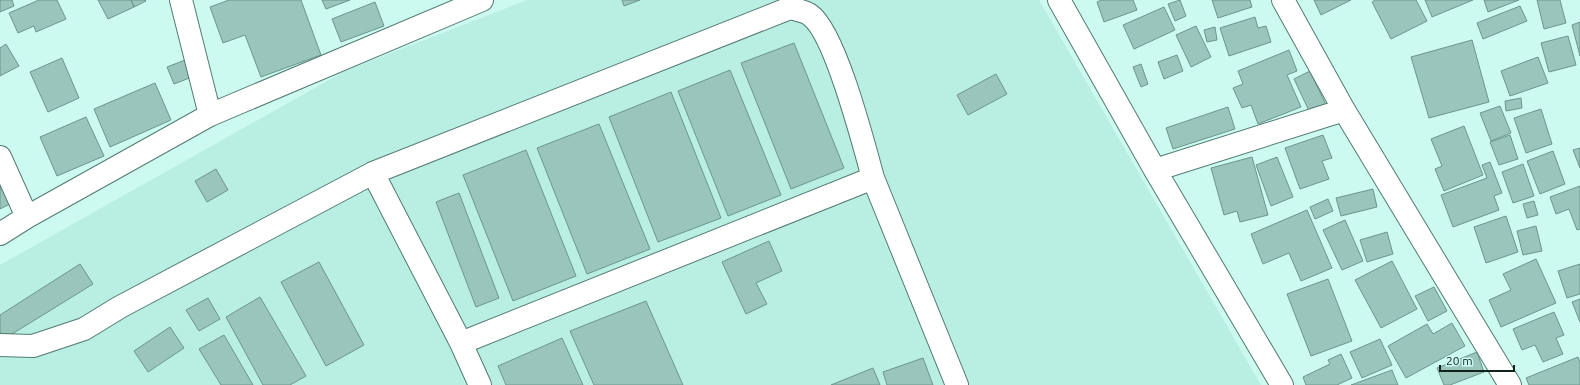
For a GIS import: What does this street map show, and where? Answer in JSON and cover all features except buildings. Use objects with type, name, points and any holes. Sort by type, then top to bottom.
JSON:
[{"type":"street","points":[[181,0],[210,116]]},
{"type":"street","points":[[0,234],[27,217],[210,116],[482,0]]},
{"type":"street","points":[[1059,0],[1155,170],[1282,385]]},
{"type":"street","points":[[1283,0],[1344,110],[1510,385]]},
{"type":"street","points":[[0,344],[33,346],[84,329],[127,303],[373,174],[790,8],[810,15],[827,37],[847,90],[873,178],[957,385]]},
{"type":"street","points":[[1155,170],[1344,110]]},
{"type":"street","points":[[0,157],[27,217]]},
{"type":"street","points":[[373,174],[461,343],[480,385]]},
{"type":"street","points":[[461,343],[873,178]]},
{"type":"shaded area","points":[[527,0],[1039,0],[1261,385],[0,385],[0,265],[345,71]]}]
